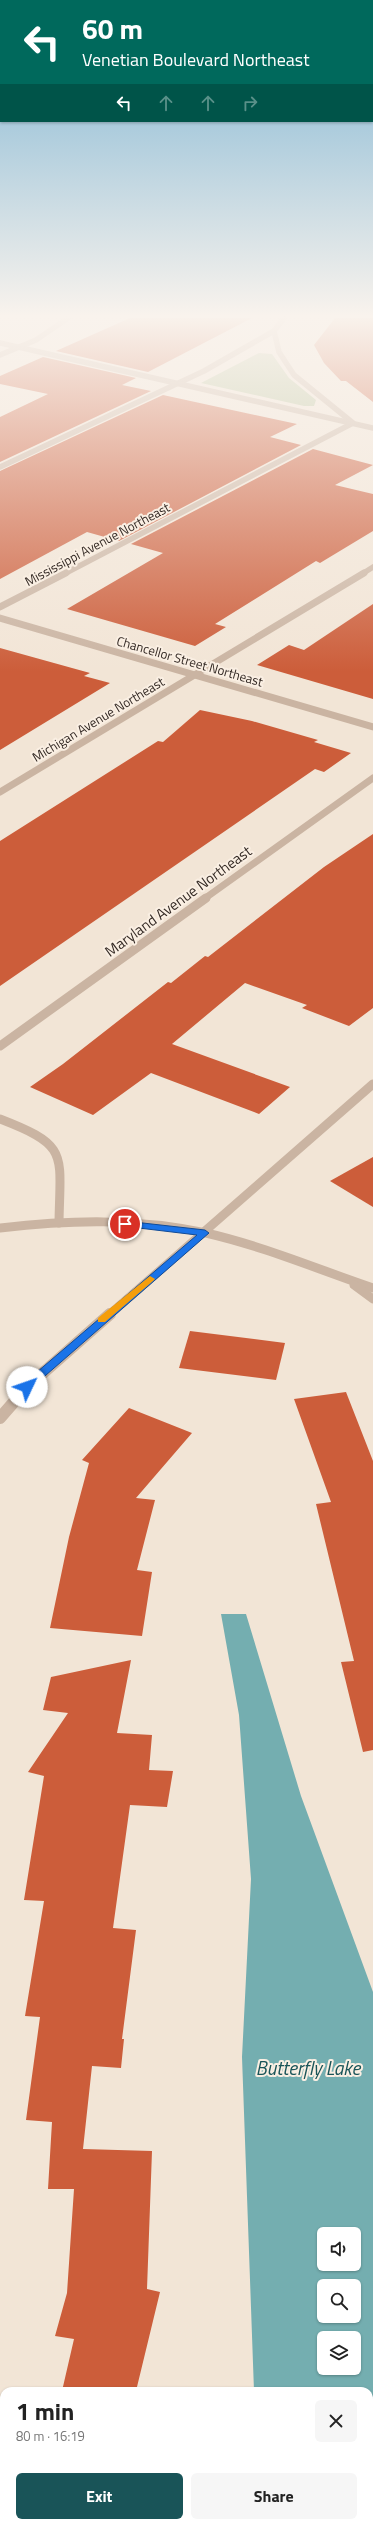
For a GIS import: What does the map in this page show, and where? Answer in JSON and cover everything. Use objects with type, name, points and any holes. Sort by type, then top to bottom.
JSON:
[{"type":"street","points":[[0,467],[67,436]]},
{"type":"street","name":"Mississippi Avenue Northeast","points":[[0,607],[328,436]]},
{"type":"street","name":"Michigan Avenue Northeast","points":[[0,792],[373,567]]},
{"type":"street","name":"Chancellor Street Northeast","points":[[0,618],[373,727]]},
{"type":"street","name":"Maryland Avenue Northeast","points":[[0,1046],[373,778]]},
{"type":"street","points":[[0,1418],[27,1387],[205,1233],[373,1084]]},
{"type":"street","points":[[0,1119],[46,1140],[56,1151],[59,1165],[59,1223]]},
{"type":"street","points":[[0,1228],[59,1223],[155,1226],[205,1233],[262,1249],[373,1288]]},
{"type":"street","points":[[347,1280],[373,1299]]},
{"type":"water","name":"Butterfly Lake","points":[[221,1614],[246,1614],[301,1796],[373,1992],[373,2387],[254,2387],[242,2057],[251,1879],[239,1715]]},
{"type":"building","points":[[0,436],[55,436],[0,462]]},
{"type":"building","points":[[75,436],[272,436],[270,437],[301,445],[119,541],[87,532],[0,579],[0,471]]},
{"type":"building","points":[[313,449],[373,465],[335,485],[373,494],[373,531],[320,563],[316,561],[215,624],[226,627],[195,646],[67,609],[163,553],[131,544]]},
{"type":"building","points":[[373,604],[373,699],[257,665],[289,645],[304,650]]},
{"type":"building","points":[[0,648],[90,673],[84,676],[110,683],[0,750]]},
{"type":"building","points":[[200,710],[252,721],[318,740],[314,742],[351,753],[324,772],[315,769],[0,986],[0,841],[158,741],[163,742]]},
{"type":"building","points":[[373,834],[373,1008],[349,1026],[302,1008],[307,1005],[245,983],[172,1044],[290,1087],[259,1114],[151,1073],[93,1115],[30,1087],[63,1064],[168,982],[171,983],[205,956],[208,957],[324,867]]},
{"type":"building","points":[[373,1157],[373,1207],[330,1181]]},
{"type":"building","points":[[190,1331],[285,1343],[276,1380],[179,1368]]},
{"type":"building","points":[[346,1392],[373,1461],[373,1750],[363,1752],[341,1662],[354,1661],[316,1504],[331,1502],[294,1399]]},
{"type":"building","points":[[129,1408],[192,1433],[136,1498],[155,1500],[137,1570],[152,1572],[142,1636],[50,1628],[69,1537],[89,1463],[82,1460]]},
{"type":"building","points":[[131,1660],[117,1733],[152,1735],[149,1770],[173,1771],[167,1807],[130,1805],[113,1928],[136,1930],[122,2039],[124,2039],[121,2068],[92,2066],[83,2149],[152,2151],[147,2289],[160,2292],[137,2387],[63,2387],[74,2339],[55,2336],[67,2293],[74,2189],[48,2189],[52,2122],[26,2120],[40,2017],[25,2016],[44,1901],[24,1900],[44,1776],[28,1772],[68,1713],[43,1710],[51,1677]]},
{"type":"slow traffic","points":[[102,1320],[150,1279]]},
{"type":"route","points":[[27,1387],[95,1326],[205,1233],[155,1226],[125,1224]]}]
